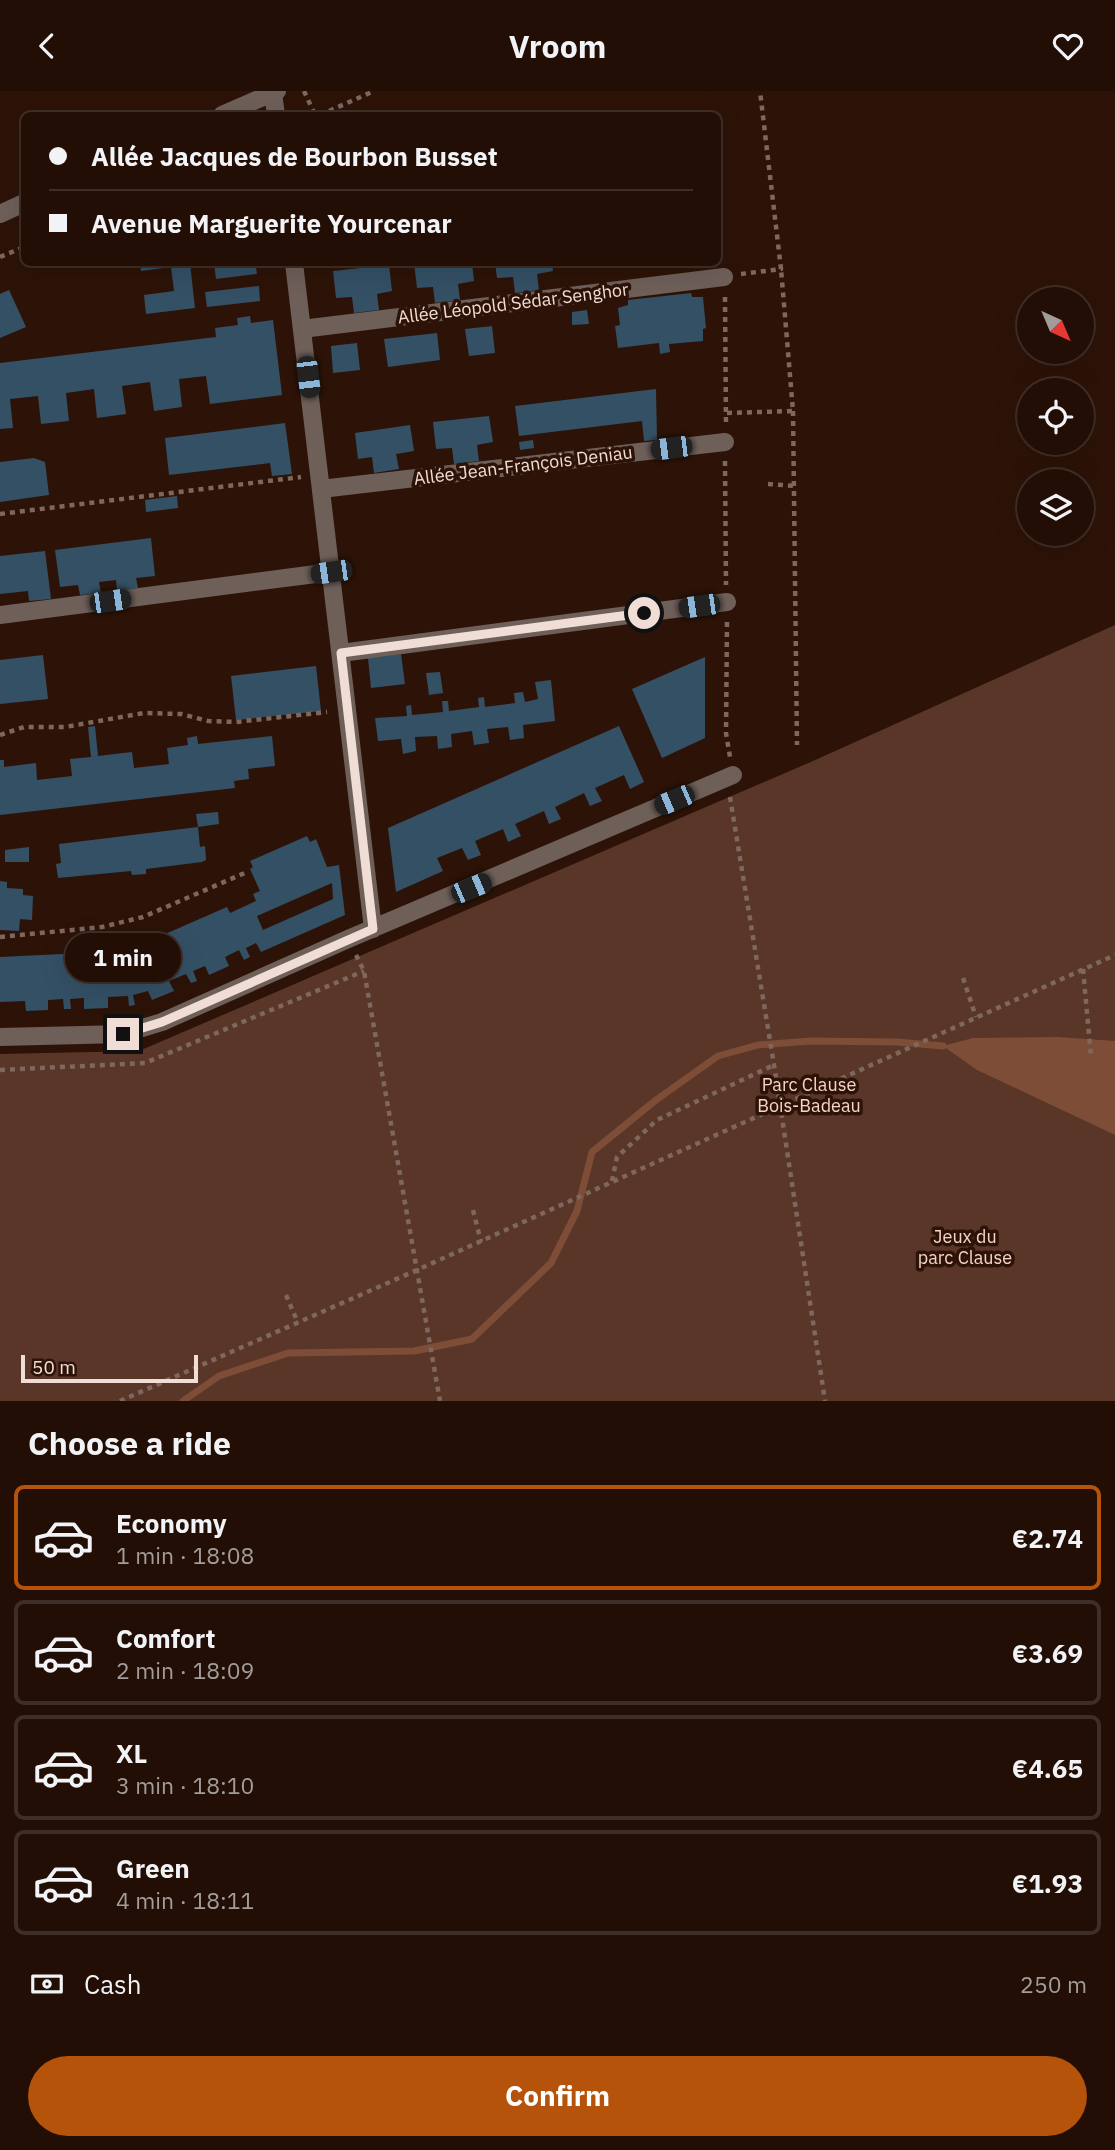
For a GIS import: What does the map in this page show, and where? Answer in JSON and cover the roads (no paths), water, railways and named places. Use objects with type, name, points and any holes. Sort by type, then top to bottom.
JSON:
[{"type":"street","points":[[229,112],[275,92],[276,112]]},
{"type":"street","points":[[0,214],[21,204]]},
{"type":"street","points":[[294,266],[373,929]]},
{"type":"street","name":"Allée Léopold Sédar Senghor","points":[[302,329],[724,277]]},
{"type":"street","name":"Allée Jean-François Deniau","points":[[320,482],[725,442]]},
{"type":"street","points":[[0,615],[331,572]]},
{"type":"street","points":[[341,653],[727,602]]},
{"type":"street","points":[[0,1037],[123,1034],[162,1022],[729,776]]},
{"type":"waterway","points":[[183,1401],[219,1376],[288,1353],[414,1351],[472,1339],[551,1263],[577,1211],[592,1152],[656,1100],[718,1056],[758,1045],[811,1041],[897,1042],[943,1046]]},
{"type":"park label","name":"Parc Clause Bois-Badeau","points":[[809,1094]]},
{"type":"park label","name":"Jeux du parc Clause","points":[[965,1246]]}]
